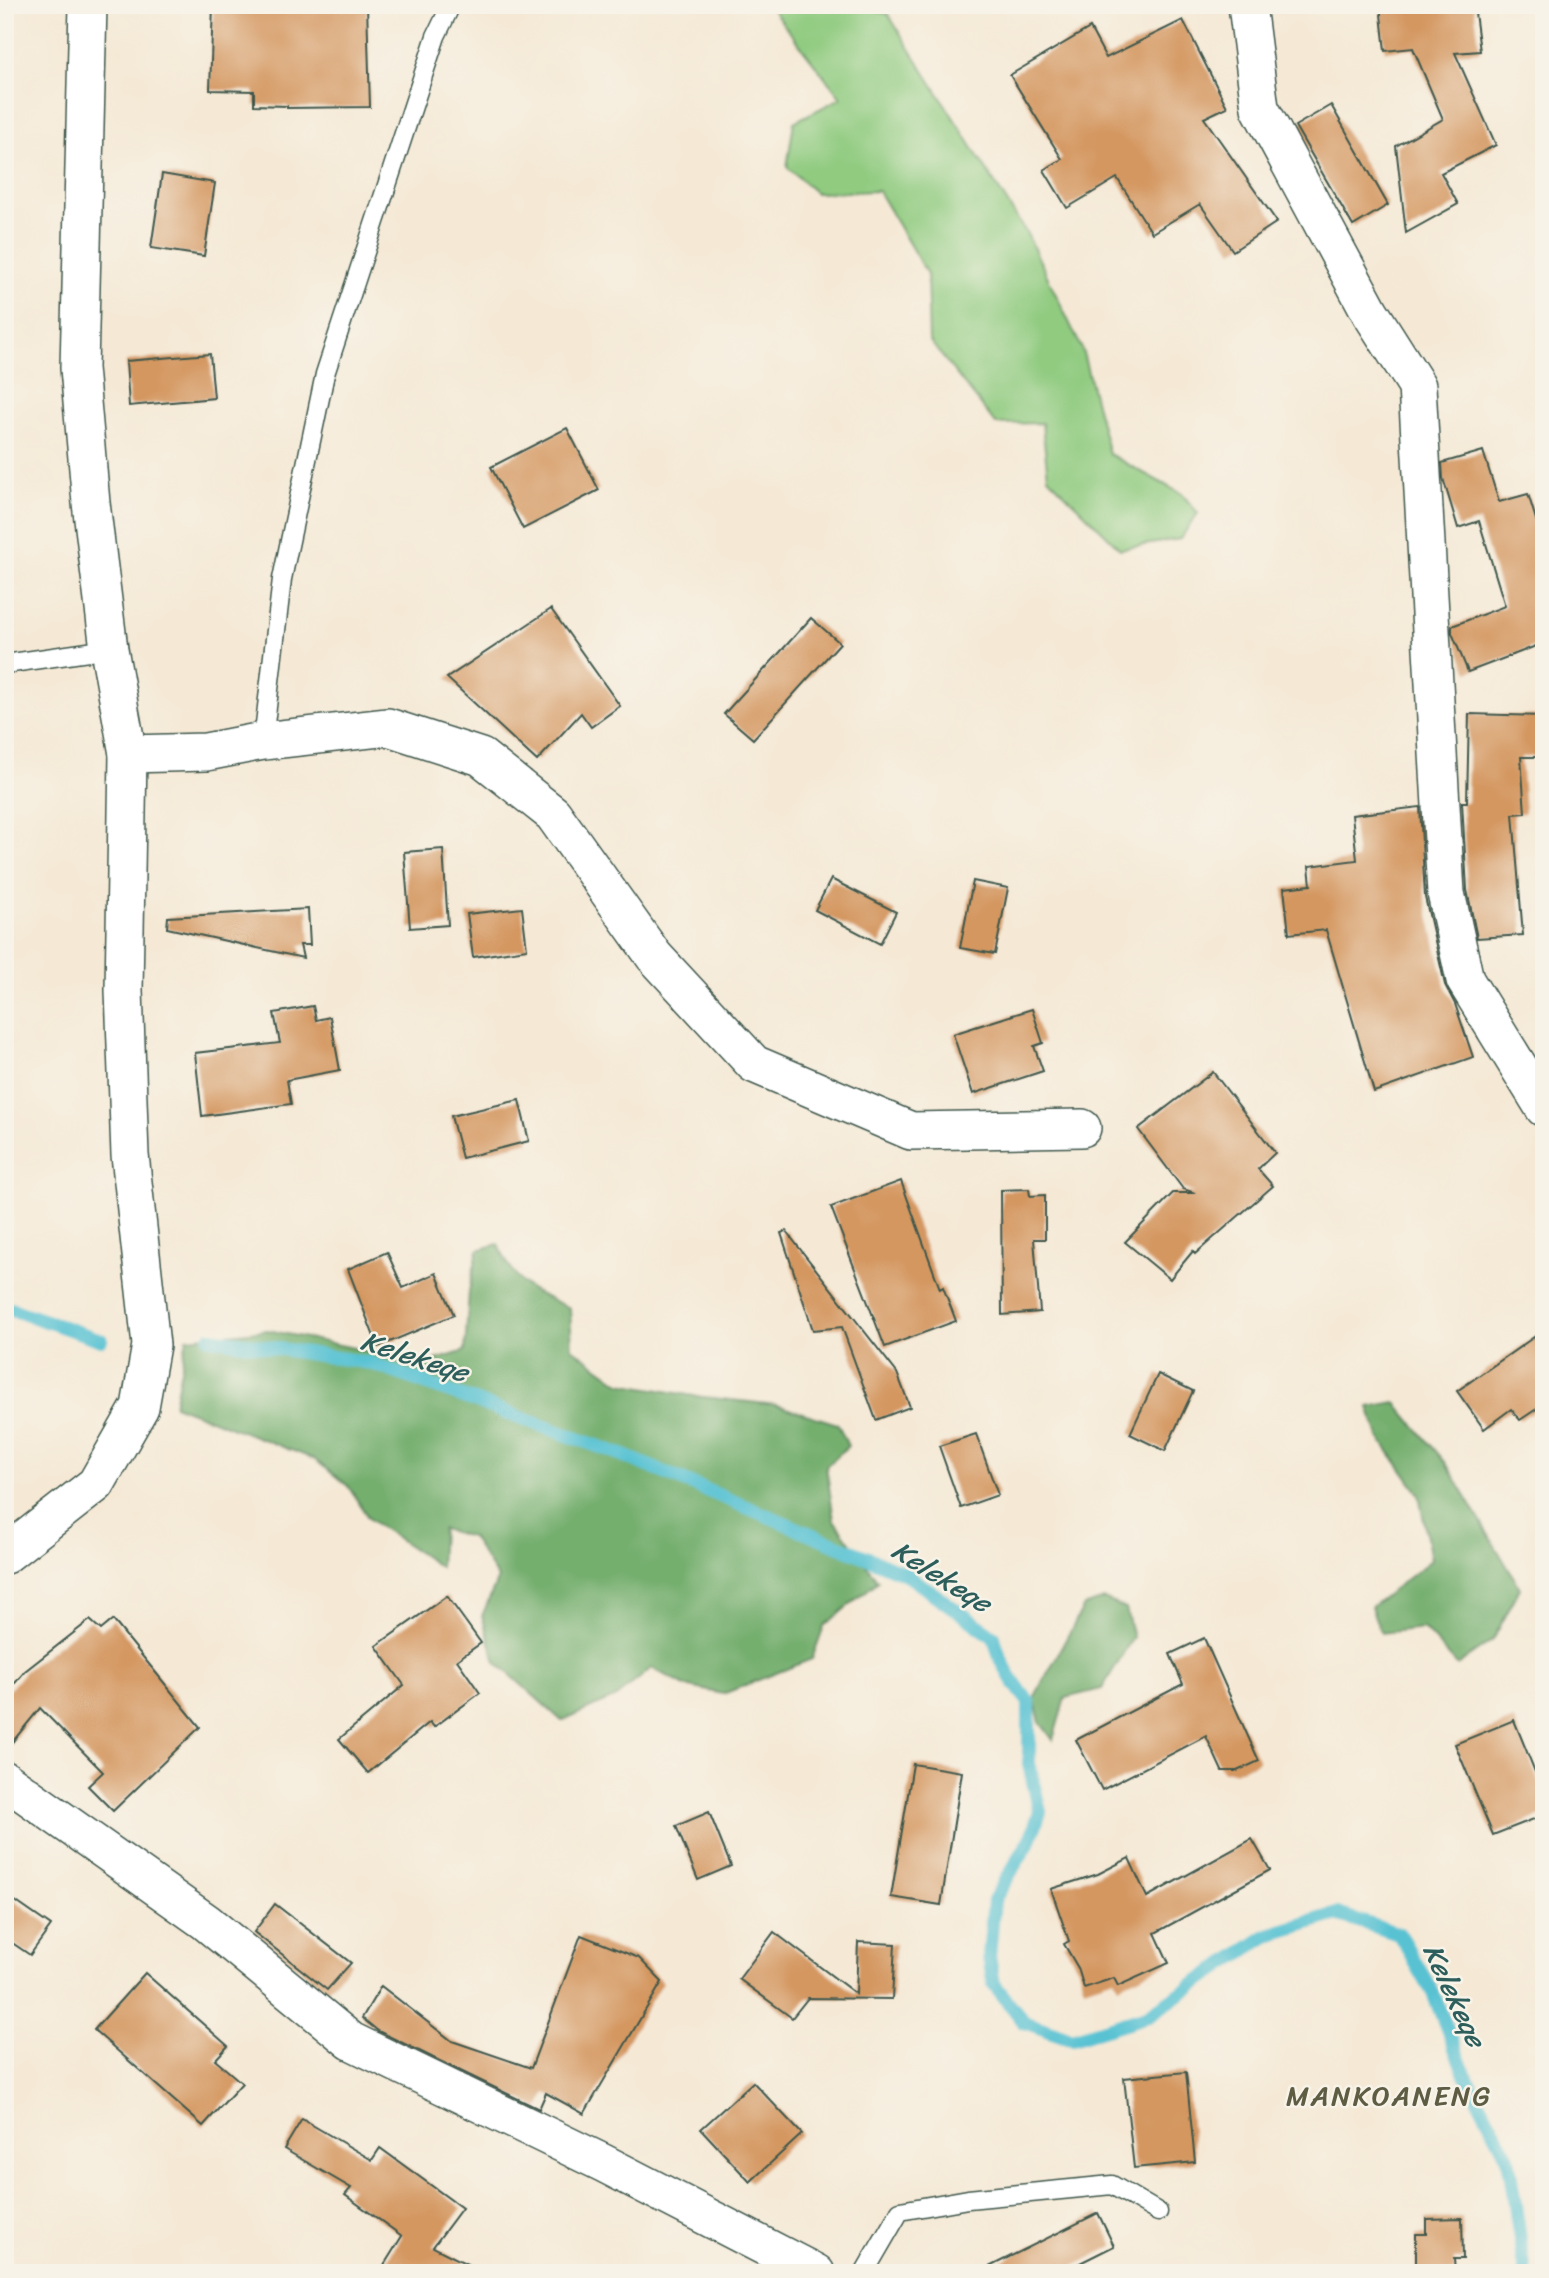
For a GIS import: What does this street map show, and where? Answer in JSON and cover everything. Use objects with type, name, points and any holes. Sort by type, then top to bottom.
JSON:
[{"type":"street","points":[[5,1555],[96,1484],[140,1407],[151,1345],[130,1155],[124,990],[128,754],[109,649],[91,503],[79,368],[88,5]]},
{"type":"street","points":[[1247,5],[1260,108],[1370,312],[1417,386],[1446,893],[1465,981],[1544,1108]]},
{"type":"street","points":[[128,754],[206,752],[263,741],[388,727],[481,757],[553,814],[654,957],[754,1064],[911,1131],[1082,1128]]},
{"type":"street","points":[[5,1780],[206,1922],[351,2041],[603,2164],[816,2273]]},
{"type":"lane","points":[[263,741],[282,579],[325,373],[436,36],[451,5]]},
{"type":"lane","points":[[5,664],[109,649]]},
{"type":"lane","points":[[864,2273],[900,2211],[968,2199],[1112,2185],[1158,2212]]},
{"type":"green space","points":[[788,5],[857,5],[888,14],[1027,234],[1082,349],[1109,454],[1182,494],[1198,513],[1180,539],[1120,549],[1048,477],[1042,423],[996,424],[929,340],[927,274],[878,191],[816,193],[787,167],[794,122],[841,98],[772,9]]},
{"type":"green space","points":[[498,1244],[518,1279],[534,1291],[570,1308],[572,1348],[620,1383],[694,1396],[777,1405],[838,1424],[848,1446],[826,1466],[834,1520],[878,1581],[824,1626],[812,1659],[723,1694],[685,1686],[652,1668],[616,1697],[562,1721],[496,1662],[482,1616],[498,1578],[471,1537],[442,1529],[440,1567],[369,1519],[348,1486],[314,1459],[174,1405],[187,1338],[268,1330],[426,1363],[465,1351],[469,1291],[478,1250]]},
{"type":"green space","points":[[1395,1402],[1446,1463],[1520,1588],[1493,1640],[1457,1665],[1423,1628],[1381,1633],[1371,1607],[1431,1560],[1419,1494],[1379,1437],[1369,1407]]},
{"type":"green space","points":[[1104,1599],[1126,1609],[1133,1637],[1102,1689],[1065,1698],[1053,1740],[1040,1722],[1034,1698],[1084,1606]]},
{"type":"building","points":[[213,5],[367,5],[370,107],[287,108],[254,105],[254,91],[210,90]]},
{"type":"building","points":[[1380,5],[1474,5],[1480,51],[1455,53],[1496,145],[1441,173],[1458,204],[1406,233],[1396,146],[1443,119],[1413,48],[1385,51]]},
{"type":"building","points":[[1183,20],[1227,107],[1204,118],[1277,222],[1233,251],[1200,204],[1152,233],[1117,178],[1067,208],[1044,170],[1062,159],[1010,75],[1090,28],[1106,58]]},
{"type":"building","points":[[1331,105],[1388,205],[1353,226],[1295,126]]},
{"type":"building","points":[[162,174],[215,183],[204,256],[151,248]]},
{"type":"building","points":[[210,354],[214,398],[129,406],[126,361]]},
{"type":"building","points":[[567,428],[599,490],[523,529],[491,467]]},
{"type":"building","points":[[1483,451],[1499,502],[1528,494],[1544,545],[1544,643],[1468,672],[1452,633],[1452,626],[1505,606],[1479,521],[1458,528],[1443,478],[1442,463]]},
{"type":"building","points":[[551,609],[620,706],[591,727],[581,713],[537,761],[447,678]]},
{"type":"building","points":[[811,618],[840,643],[753,739],[724,714]]},
{"type":"building","points":[[1469,714],[1544,716],[1544,757],[1521,757],[1525,813],[1513,814],[1523,935],[1477,938],[1467,890],[1462,802],[1467,802]]},
{"type":"building","points":[[1420,807],[1425,897],[1445,985],[1455,1004],[1473,1057],[1374,1092],[1326,930],[1289,934],[1284,888],[1311,885],[1309,866],[1357,860],[1352,815]]},
{"type":"building","points":[[443,849],[448,925],[410,928],[404,852]]},
{"type":"building","points":[[831,879],[896,912],[880,944],[815,910]]},
{"type":"building","points":[[973,881],[1008,888],[995,954],[960,948]]},
{"type":"building","points":[[522,908],[527,949],[473,957],[467,914]]},
{"type":"building","points":[[308,909],[310,945],[300,945],[303,958],[167,928],[168,917]]},
{"type":"building","points":[[313,1006],[316,1020],[330,1017],[340,1070],[287,1080],[291,1104],[202,1116],[195,1053],[280,1043],[274,1013]]},
{"type":"building","points":[[1032,1009],[1043,1043],[1034,1046],[1043,1071],[973,1094],[953,1034]]},
{"type":"building","points":[[1213,1072],[1275,1153],[1258,1169],[1273,1186],[1195,1254],[1193,1251],[1170,1279],[1125,1242],[1173,1193],[1195,1193],[1183,1189],[1138,1129]]},
{"type":"building","points":[[519,1100],[529,1141],[462,1158],[451,1116]]},
{"type":"building","points":[[901,1181],[940,1289],[943,1287],[956,1321],[885,1347],[831,1207]]},
{"type":"building","points":[[1029,1189],[1030,1196],[1045,1195],[1045,1239],[1034,1239],[1040,1312],[1002,1315],[1001,1190]]},
{"type":"building","points":[[786,1231],[897,1373],[910,1407],[876,1420],[842,1327],[813,1330],[781,1233]]},
{"type":"building","points":[[387,1252],[403,1288],[436,1273],[454,1315],[378,1347],[348,1269]]},
{"type":"building","points":[[1544,1330],[1544,1404],[1520,1420],[1511,1409],[1484,1429],[1457,1391]]},
{"type":"building","points":[[1158,1374],[1193,1391],[1165,1451],[1130,1434]]},
{"type":"building","points":[[976,1434],[998,1495],[961,1508],[939,1446]]},
{"type":"building","points":[[447,1596],[481,1643],[457,1660],[480,1693],[434,1727],[430,1722],[368,1773],[339,1739],[404,1685],[376,1646]]},
{"type":"building","points":[[90,1620],[101,1630],[113,1620],[200,1727],[113,1811],[88,1786],[103,1772],[40,1708],[5,1751],[5,1695],[25,1671]]},
{"type":"building","points":[[1204,1638],[1259,1761],[1237,1771],[1222,1771],[1206,1736],[1102,1790],[1076,1740],[1183,1684],[1170,1654]]},
{"type":"building","points":[[1514,1720],[1544,1794],[1544,1815],[1493,1835],[1455,1744]]},
{"type":"building","points":[[913,1764],[962,1772],[941,1905],[891,1897]]},
{"type":"building","points":[[709,1812],[731,1866],[698,1880],[676,1826]]},
{"type":"building","points":[[1252,1839],[1270,1870],[1155,1933],[1169,1963],[1118,1986],[1114,1978],[1084,1988],[1078,1968],[1064,1944],[1069,1941],[1051,1889],[1098,1874],[1129,1858],[1147,1897]]},
{"type":"building","points":[[5,1894],[51,1926],[30,1955],[5,1938]]},
{"type":"building","points":[[275,1904],[351,1963],[327,1990],[254,1932]]},
{"type":"building","points":[[774,1932],[856,1994],[858,1942],[895,1944],[892,1999],[808,1998],[792,2018],[739,1979]]},
{"type":"building","points":[[581,1935],[639,1958],[662,1982],[584,2114],[546,2093],[539,2109],[378,2031],[362,2018],[381,1986],[452,2041],[531,2068]]},
{"type":"building","points":[[145,1973],[228,2046],[215,2060],[242,2083],[203,2126],[94,2030]]},
{"type":"building","points":[[1186,2072],[1195,2162],[1134,2168],[1124,2078]]},
{"type":"building","points":[[753,2082],[802,2134],[750,2182],[701,2129]]},
{"type":"building","points":[[302,2119],[372,2160],[380,2148],[462,2208],[433,2247],[485,2273],[379,2273],[402,2236],[345,2195],[351,2188],[284,2149]]},
{"type":"building","points":[[1098,2213],[1114,2246],[1060,2273],[977,2273]]},
{"type":"building","points":[[1462,2218],[1463,2259],[1454,2259],[1455,2273],[1416,2273],[1416,2234],[1426,2234],[1426,2219]]},
{"type":"waterway","name":"Kelekeqe","points":[[5,1307],[101,1340]]},
{"type":"waterway","name":"Kelekeqe","points":[[210,1338],[370,1363],[622,1455],[906,1574],[994,1637],[1007,1672],[1029,1702],[1029,1764],[1040,1812],[1030,1840],[994,1900],[989,1957],[994,1984],[1024,2022],[1072,2039],[1147,2016],[1268,1935],[1337,1914],[1399,1934],[1433,1993],[1465,2074],[1508,2157],[1525,2273]]},
{"type":"district","name":"MANKOANENG","points":[[1389,2095]]}]
